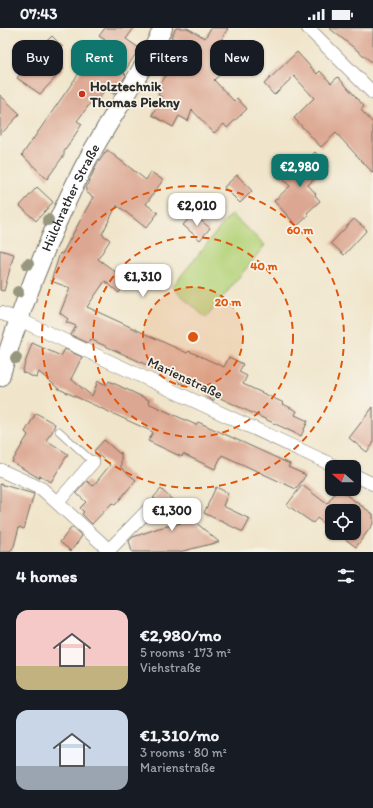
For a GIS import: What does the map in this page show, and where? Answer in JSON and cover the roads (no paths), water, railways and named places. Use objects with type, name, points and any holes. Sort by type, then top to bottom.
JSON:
[{"type":"street","name":"Hülchrather Straße","points":[[0,377],[18,319],[40,264],[84,168],[144,66],[163,28]]},
{"type":"street","points":[[308,28],[373,93]]},
{"type":"street","name":"Marienstraße","points":[[0,314],[18,319],[325,461]]},
{"type":"street","points":[[58,502],[93,462]]},
{"type":"street","points":[[0,470],[42,489],[58,502],[109,551],[152,506]]},
{"type":"street","points":[[361,478],[373,484]]},
{"type":"lane","points":[[59,431],[93,462]]},
{"type":"place","name":"Holztechnik Thomas Piekny","points":[[82,94]]}]
